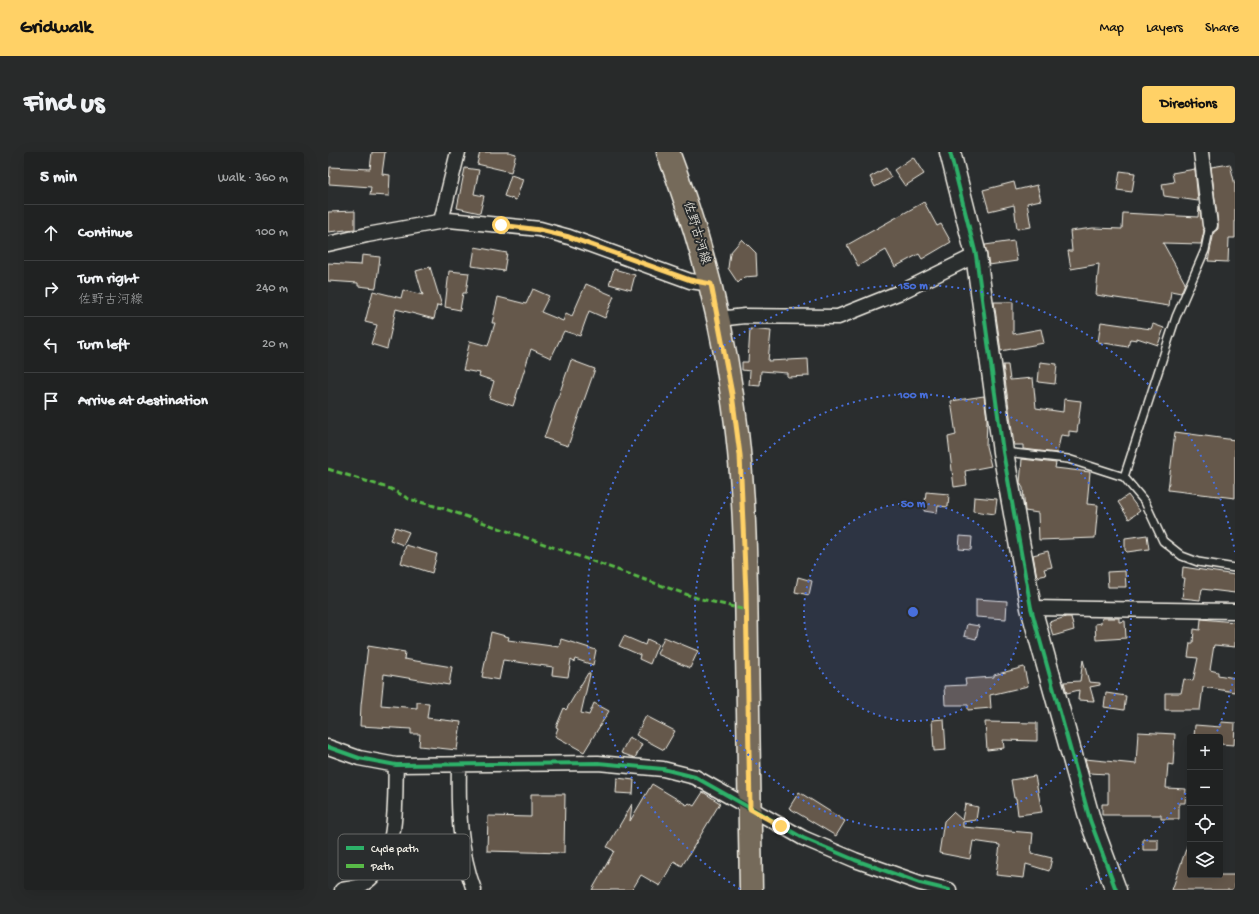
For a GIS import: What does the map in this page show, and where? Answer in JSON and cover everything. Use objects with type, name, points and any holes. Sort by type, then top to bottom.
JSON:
[{"type":"main road","name":"佐野古河線","points":[[668,152],[694,223],[711,284],[732,394],[744,515],[751,890]]},
{"type":"street","points":[[441,221],[458,152]]},
{"type":"street","points":[[949,152],[976,255],[1003,452],[1031,608],[1090,820],[1116,890]]},
{"type":"street","points":[[1201,152],[1210,225]]},
{"type":"street","points":[[328,244],[367,235],[449,220],[540,230],[569,237],[690,280],[711,284]]},
{"type":"street","points":[[718,320],[745,316],[838,317],[903,291],[976,255]]},
{"type":"street","points":[[1031,608],[1235,611]]},
{"type":"street","points":[[328,747],[359,758],[396,765],[598,763],[663,769],[695,777],[803,838],[855,860],[920,883],[949,890]]},
{"type":"street","points":[[391,834],[396,765]]},
{"type":"street","points":[[459,765],[458,807],[461,834]]},
{"type":"street","points":[[470,875],[474,890]]},
{"type":"street","points":[[342,890],[359,886],[367,880]]},
{"type":"lane","points":[[1124,477],[1176,317],[1206,250],[1210,225]]},
{"type":"lane","points":[[1003,452],[1068,459],[1124,477],[1145,502],[1163,541],[1182,556],[1198,562],[1235,568]]},
{"type":"building","points":[[372,152],[385,152],[382,174],[390,175],[389,196],[370,195],[371,187],[329,184],[330,167],[370,169]]},
{"type":"building","points":[[480,152],[509,152],[516,154],[511,172],[477,164]]},
{"type":"building","points":[[913,157],[924,174],[905,186],[894,170]]},
{"type":"building","points":[[1230,164],[1235,185],[1235,238],[1229,238],[1228,262],[1208,261],[1214,232],[1218,229],[1211,167]]},
{"type":"building","points":[[465,168],[479,170],[474,194],[484,196],[480,213],[457,208]]},
{"type":"building","points":[[886,168],[891,178],[875,187],[870,177]]},
{"type":"building","points":[[1195,169],[1198,201],[1164,196],[1162,184],[1174,182],[1172,173]]},
{"type":"building","points":[[1120,171],[1135,173],[1132,192],[1117,190]]},
{"type":"building","points":[[511,175],[523,179],[516,200],[504,196]]},
{"type":"building","points":[[1014,182],[1016,190],[1037,185],[1041,200],[1027,203],[1031,227],[1017,229],[1014,205],[989,211],[983,190]]},
{"type":"building","points":[[924,202],[937,226],[941,224],[951,242],[922,259],[919,254],[895,267],[886,250],[858,266],[847,245]]},
{"type":"building","points":[[1199,207],[1204,231],[1201,244],[1163,243],[1185,283],[1181,293],[1171,291],[1169,306],[1096,295],[1099,264],[1071,269],[1068,251],[1072,251],[1070,231],[1093,228],[1122,229],[1123,213],[1198,217]]},
{"type":"building","points":[[355,211],[355,229],[328,232],[328,212]]},
{"type":"building","points":[[742,239],[756,253],[757,276],[744,277],[738,283],[728,268],[730,253]]},
{"type":"building","points":[[1014,241],[1017,261],[989,265],[985,245]]},
{"type":"building","points":[[475,247],[507,253],[504,271],[472,266]]},
{"type":"building","points":[[362,255],[380,257],[376,288],[358,286],[358,283],[328,281],[328,263],[361,265]]},
{"type":"building","points":[[430,267],[442,306],[437,305],[434,319],[396,309],[387,349],[371,344],[377,325],[365,322],[373,291],[401,298],[403,290],[423,295],[416,271]]},
{"type":"building","points":[[614,269],[635,275],[631,290],[609,284]]},
{"type":"building","points":[[449,271],[469,273],[466,293],[463,293],[460,310],[445,307]]},
{"type":"building","points":[[586,284],[614,296],[605,318],[589,311],[580,336],[564,331],[551,358],[531,349],[513,406],[489,398],[494,381],[479,376],[480,373],[463,370],[470,341],[488,346],[495,323],[492,323],[498,297],[526,304],[533,289],[549,296],[541,312],[563,321],[566,313],[572,316]]},
{"type":"building","points":[[994,302],[1013,302],[1013,334],[1041,329],[1044,343],[1001,351]]},
{"type":"building","points":[[1101,322],[1151,329],[1153,324],[1164,328],[1158,345],[1137,338],[1137,340],[1130,339],[1128,347],[1098,342]]},
{"type":"building","points":[[750,329],[771,331],[768,361],[808,359],[809,376],[787,377],[787,373],[761,371],[760,386],[749,385],[750,371],[742,370],[742,362],[748,362]]},
{"type":"building","points":[[571,360],[595,369],[568,446],[544,438]]},
{"type":"building","points":[[1040,362],[1057,364],[1055,384],[1038,382]]},
{"type":"building","points":[[1003,365],[1008,365],[1010,380],[1033,378],[1036,408],[1063,412],[1064,399],[1081,401],[1077,432],[1069,431],[1069,436],[1061,435],[1057,453],[1023,449],[1023,445],[1014,445]]},
{"type":"building","points":[[984,396],[987,419],[986,446],[991,466],[965,471],[967,485],[954,487],[948,437],[956,435],[951,401]]},
{"type":"building","points":[[1175,432],[1235,440],[1235,498],[1168,490]]},
{"type":"building","points":[[1022,459],[1056,463],[1055,468],[1090,472],[1087,504],[1098,505],[1095,538],[1039,540],[1038,513],[1025,511],[1023,488],[1020,483]]},
{"type":"building","points":[[926,492],[949,494],[948,507],[938,506],[937,513],[924,511]]},
{"type":"building","points":[[1128,495],[1140,511],[1129,519],[1118,502]]},
{"type":"building","points":[[974,497],[997,499],[995,514],[973,511]]},
{"type":"building","points":[[395,527],[409,532],[403,545],[390,540]]},
{"type":"building","points":[[1147,535],[1149,549],[1127,552],[1125,550],[1125,538]]},
{"type":"building","points":[[960,536],[972,537],[971,550],[959,549]]},
{"type":"building","points":[[406,545],[437,554],[432,573],[401,563]]},
{"type":"building","points":[[1048,551],[1052,567],[1044,569],[1046,575],[1037,577],[1033,555]]},
{"type":"building","points":[[1183,567],[1235,575],[1235,593],[1202,589],[1200,600],[1182,598],[1185,578],[1182,578]]},
{"type":"building","points":[[1125,571],[1126,587],[1108,587],[1107,572]]},
{"type":"building","points":[[798,577],[812,581],[809,595],[795,592]]},
{"type":"building","points":[[976,599],[1007,601],[1006,619],[976,617]]},
{"type":"building","points":[[1071,617],[1074,630],[1053,636],[1049,622]]},
{"type":"building","points":[[1102,618],[1119,618],[1119,622],[1125,621],[1126,638],[1096,640],[1095,624],[1101,623]]},
{"type":"building","points":[[1201,619],[1235,622],[1235,647],[1214,645],[1210,670],[1218,672],[1218,675],[1235,678],[1235,692],[1203,687],[1200,710],[1165,710],[1165,693],[1181,693],[1184,679],[1193,681],[1198,658],[1188,657],[1190,643],[1193,643],[1194,629],[1200,630]]},
{"type":"building","points":[[967,624],[979,626],[976,639],[964,636]]},
{"type":"building","points":[[491,632],[509,637],[508,640],[559,647],[561,639],[596,650],[593,665],[575,659],[574,662],[571,660],[568,677],[552,675],[553,667],[503,660],[499,680],[482,677]]},
{"type":"building","points":[[624,636],[645,645],[647,639],[658,644],[650,664],[639,659],[640,655],[619,646]]},
{"type":"building","points":[[664,637],[698,651],[690,668],[657,654]]},
{"type":"building","points":[[368,646],[405,652],[404,659],[452,667],[449,685],[384,674],[381,705],[417,708],[417,702],[429,703],[427,718],[461,722],[457,750],[419,746],[420,734],[411,734],[411,729],[360,726]]},
{"type":"building","points":[[1083,660],[1089,682],[1100,683],[1100,685],[1090,687],[1094,701],[1078,700],[1079,690],[1067,693],[1064,682],[1080,681]]},
{"type":"building","points":[[1024,667],[1028,686],[990,695],[991,708],[968,710],[968,705],[945,705],[944,686],[966,685],[965,679],[994,677],[994,675]]},
{"type":"building","points":[[588,673],[590,674],[581,713],[589,715],[594,703],[609,711],[584,752],[555,736],[558,728],[556,727],[564,708],[566,710]]},
{"type":"building","points":[[1106,693],[1126,696],[1124,710],[1104,707]]},
{"type":"building","points":[[646,716],[675,731],[664,750],[636,735]]},
{"type":"building","points":[[944,719],[946,750],[934,751],[932,720]]},
{"type":"building","points":[[985,722],[1037,723],[1037,741],[1003,740],[1004,748],[987,750]]},
{"type":"building","points":[[1221,722],[1235,723],[1234,745],[1223,744],[1223,734],[1194,734],[1195,725],[1221,727]]},
{"type":"building","points":[[1138,732],[1175,734],[1173,765],[1168,764],[1166,788],[1186,789],[1185,803],[1179,803],[1179,819],[1161,819],[1161,815],[1102,815],[1102,804],[1108,804],[1108,774],[1089,773],[1085,759],[1136,764]]},
{"type":"building","points":[[629,737],[642,744],[635,758],[621,753]]},
{"type":"building","points":[[1035,776],[1042,812],[1018,815],[1016,798],[1014,798],[1011,780]]},
{"type":"building","points":[[617,778],[634,780],[633,794],[616,793]]},
{"type":"building","points":[[652,784],[687,805],[689,803],[694,806],[703,792],[720,803],[682,866],[674,861],[660,886],[641,875],[632,890],[592,890],[614,851],[607,847],[632,804],[630,821]]},
{"type":"building","points":[[799,792],[845,821],[836,836],[789,808]]},
{"type":"building","points":[[531,794],[565,794],[564,853],[487,851],[488,816],[531,817]]},
{"type":"building","points":[[965,804],[978,807],[976,820],[963,822],[963,827],[1033,833],[1031,853],[1052,858],[1049,871],[1026,864],[1024,878],[996,875],[1000,845],[973,841],[970,859],[939,853],[944,821],[953,812],[962,820]]},
{"type":"building","points":[[1143,839],[1158,839],[1158,850],[1143,850]]},
{"type":"building","points":[[1187,846],[1187,878],[1223,878],[1223,875],[1235,875],[1235,890],[1172,890]]},
{"type":"marked path","points":[[328,469],[391,489],[409,499],[442,508],[697,598],[746,610]]},
{"type":"cycle path","points":[[950,152],[976,255],[1003,452],[1031,608],[1090,820],[1116,890]]},
{"type":"cycle path","points":[[328,747],[359,758],[396,765],[598,763],[663,769],[695,777],[803,838],[855,860],[920,883],[949,890]]},
{"type":"route","points":[[501,225],[540,230],[569,237],[690,280],[711,284],[732,394],[740,455],[744,515],[750,809],[781,826]]}]
